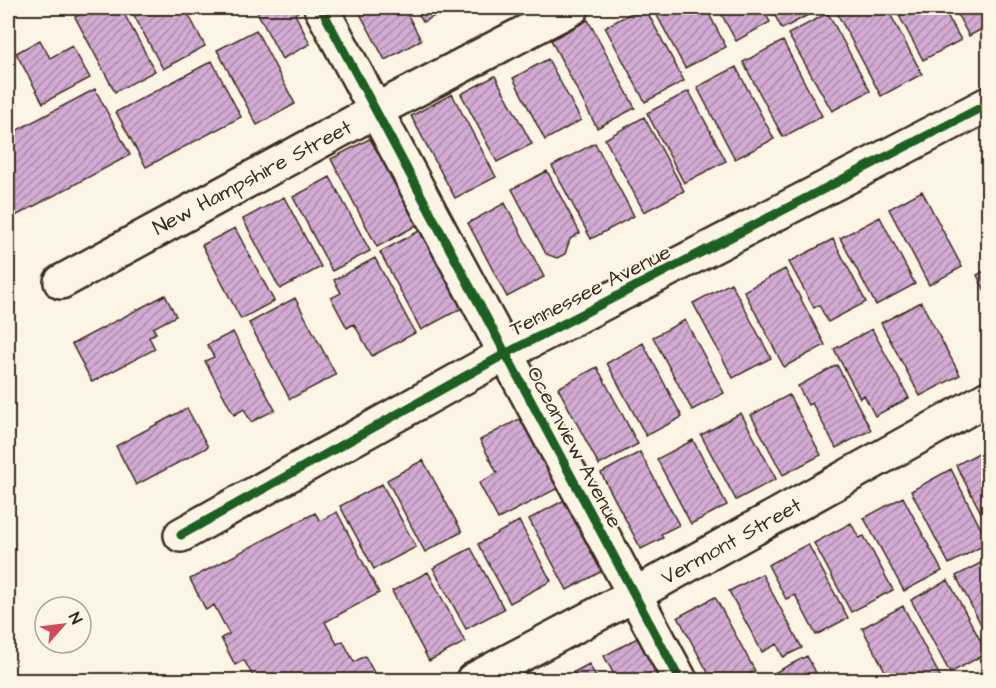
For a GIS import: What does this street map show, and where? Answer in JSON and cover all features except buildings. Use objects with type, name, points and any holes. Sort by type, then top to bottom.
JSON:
[{"type":"street","name":"Oceanview Avenue","points":[[321,8],[680,681]]},
{"type":"street","name":"New Hampshire Street","points":[[61,282],[375,111],[572,8]]},
{"type":"street","name":"Tennessee Avenue","points":[[181,535],[505,354],[988,104]]},
{"type":"street","name":"Vermont Street","points":[[473,681],[634,595],[988,398]]},
{"type":"cycle path","points":[[321,8],[680,680]]},
{"type":"cycle path","points":[[181,535],[505,354],[988,104]]}]
